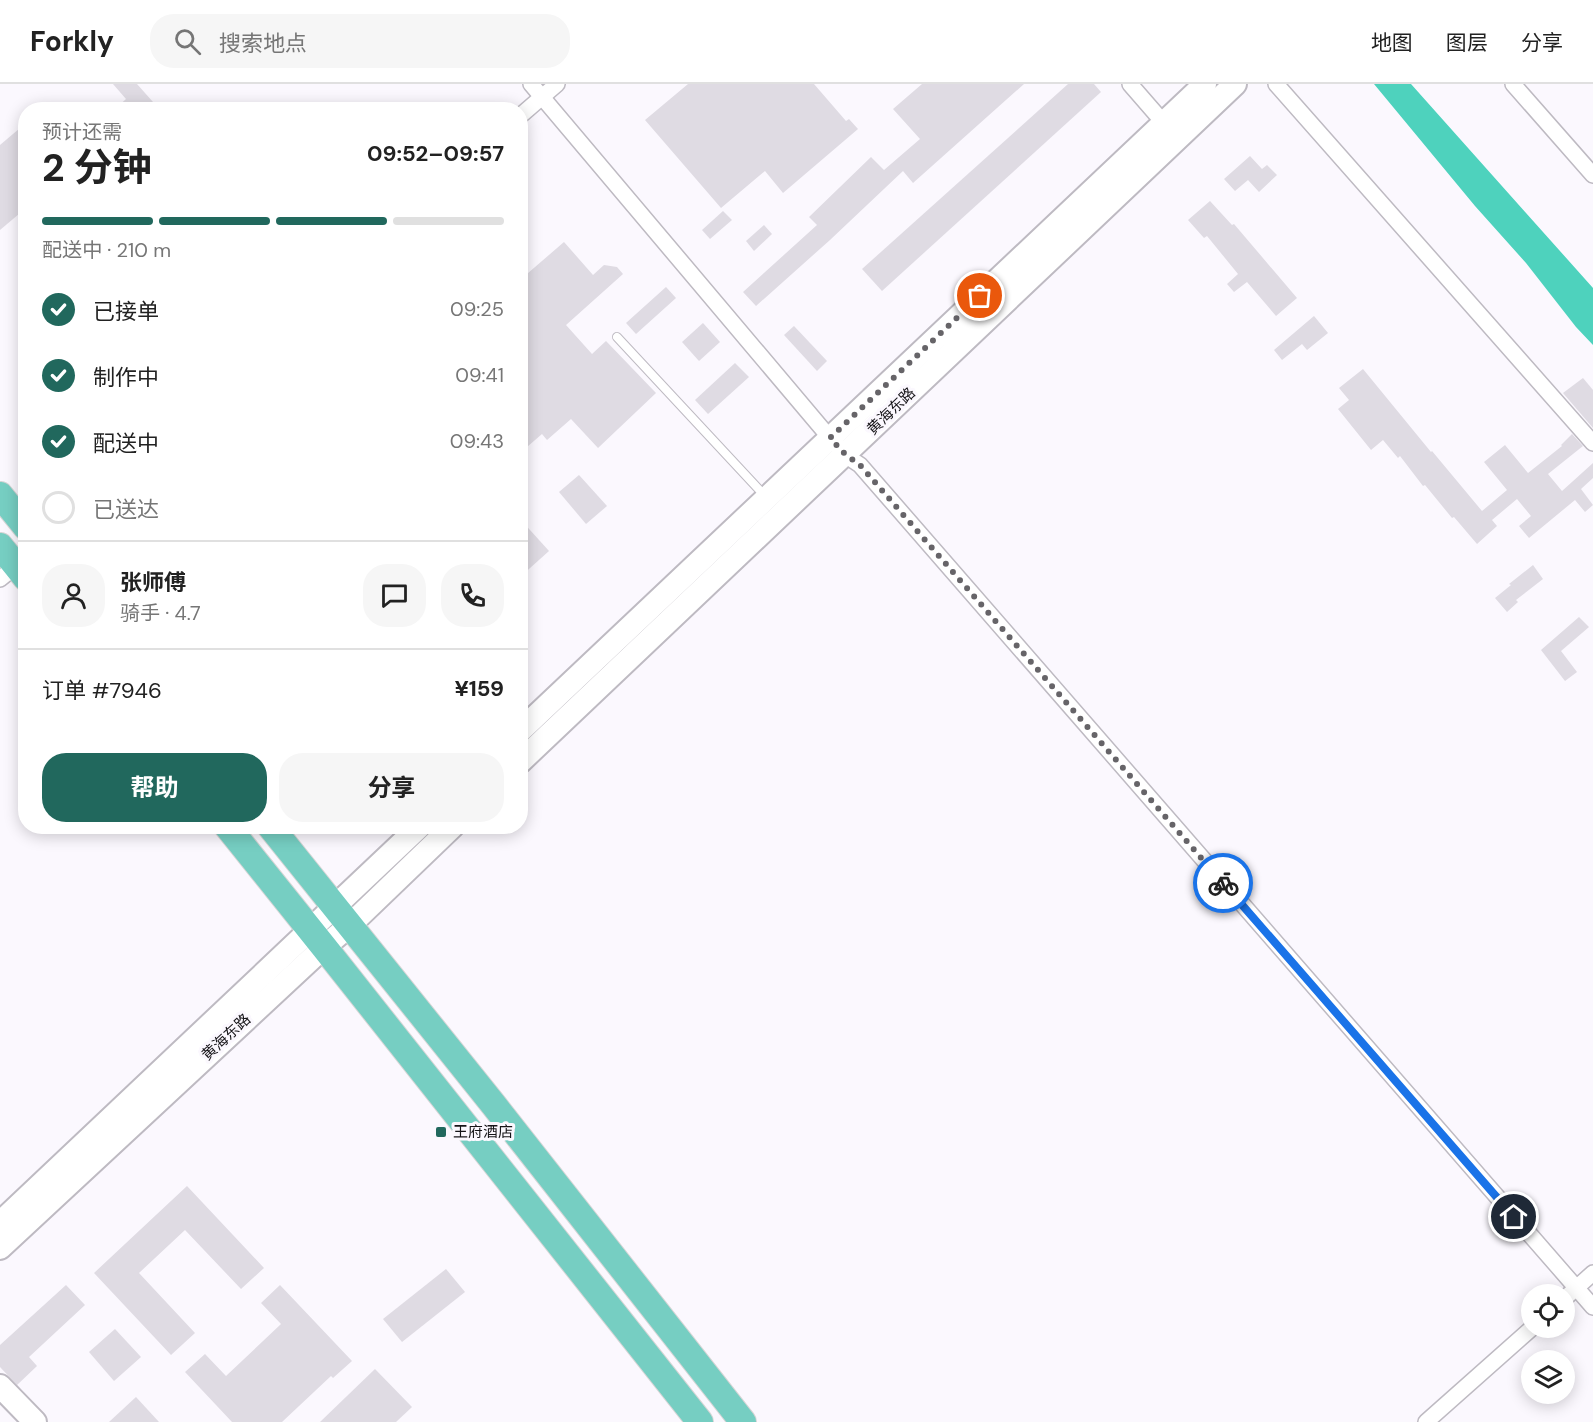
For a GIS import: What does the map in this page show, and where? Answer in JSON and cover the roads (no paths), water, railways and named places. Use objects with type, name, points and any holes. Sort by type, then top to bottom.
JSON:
[{"type":"main road","points":[[0,495],[18,517]]},
{"type":"main road","points":[[233,834],[700,1422]]},
{"type":"main road","points":[[276,834],[493,1104],[742,1422]]},
{"type":"street","points":[[531,84],[838,446],[860,465],[1562,1284]]},
{"type":"street","points":[[528,109],[557,84]]},
{"type":"street","points":[[1130,84],[1163,122]]},
{"type":"street","name":"黄海东路","points":[[528,754],[1163,122],[1205,84]]},
{"type":"street","name":"黄海东路","points":[[528,723],[767,498],[838,446],[1235,84]]},
{"type":"street","points":[[1276,84],[1593,443]]},
{"type":"street","points":[[1513,84],[1593,175]]},
{"type":"street","name":"黄海东路","points":[[342,916],[413,834]]},
{"type":"street","name":"黄海东路","points":[[0,1223],[342,916],[443,834]]},
{"type":"street","name":"黄海东路","points":[[0,1248],[317,938]]},
{"type":"street","points":[[1575,1289],[1593,1273]]},
{"type":"street","points":[[1575,1296],[1593,1307]]},
{"type":"street","points":[[1426,1422],[1521,1338]]},
{"type":"street","points":[[0,1386],[35,1422]]},
{"type":"lane","points":[[617,337],[767,498]]},
{"type":"place","name":"王府酒店","points":[[441,1132]]}]
